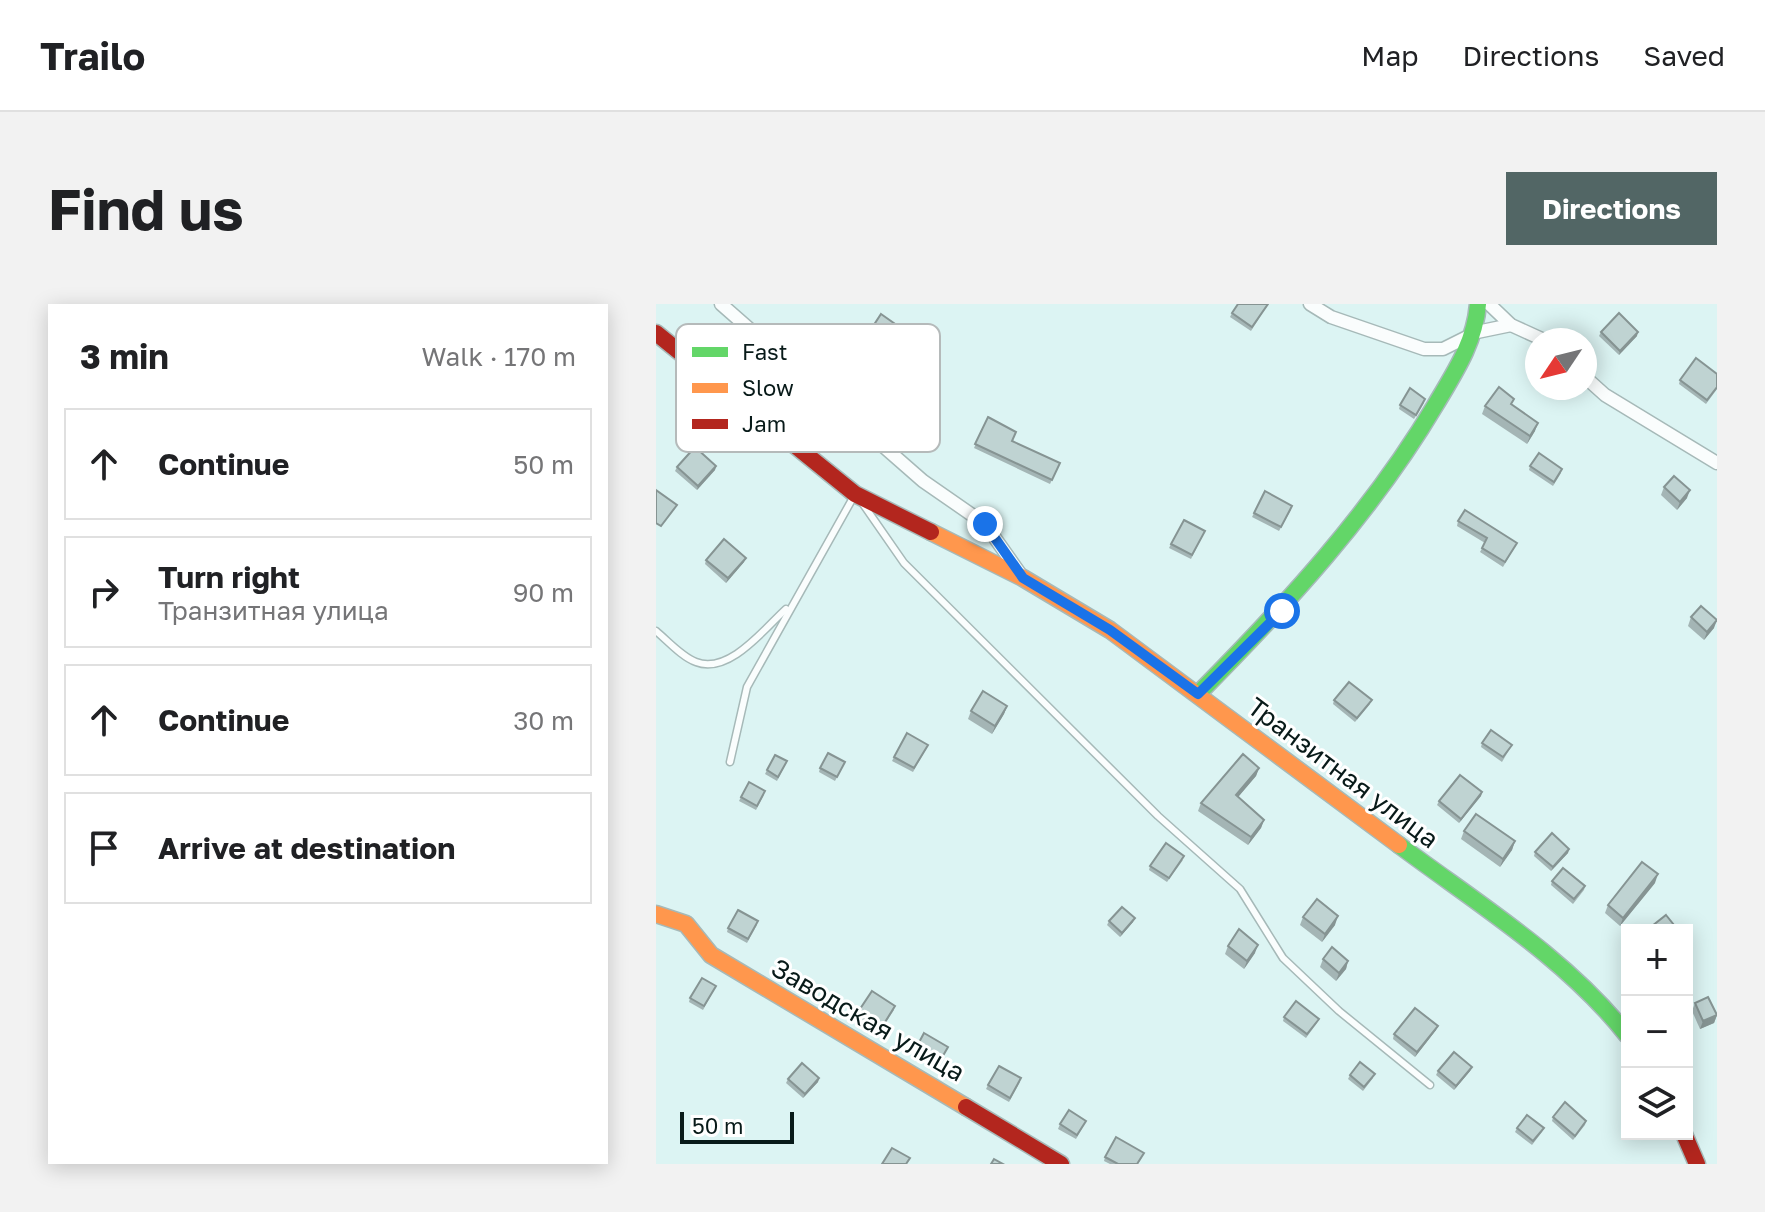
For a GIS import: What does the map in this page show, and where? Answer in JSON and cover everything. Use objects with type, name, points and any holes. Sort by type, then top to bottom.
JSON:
[{"type":"main road","points":[[1198,694],[1282,611],[1359,518],[1430,417],[1477,332],[1478,304]]},
{"type":"main road","name":"Транзитная улица","points":[[656,333],[676,349]]},
{"type":"main road","name":"Транзитная улица","points":[[803,452],[855,494],[1023,578],[1110,630],[1565,969],[1604,1006],[1621,1027]]},
{"type":"main road","name":"Заводская улица","points":[[656,914],[686,924],[711,955],[1061,1164]]},
{"type":"main road","points":[[1687,1140],[1697,1164]]},
{"type":"street","points":[[721,304],[744,324]]},
{"type":"street","points":[[1310,304],[1331,317],[1424,349],[1443,349],[1477,332],[1511,325]]},
{"type":"street","points":[[1489,304],[1511,325],[1525,331]]},
{"type":"street","points":[[1597,388],[1717,463]]},
{"type":"street","points":[[890,452],[923,481],[985,524],[1023,578]]},
{"type":"lane","points":[[730,762],[747,687],[789,606],[855,494],[904,563],[1158,816],[1240,889],[1283,958],[1339,1011],[1430,1085]]},
{"type":"lane","points":[[656,631],[694,662],[706,665],[741,651],[789,606]]},
{"type":"building","points":[[1238,304],[1268,304],[1252,327],[1232,313]]},
{"type":"building","points":[[1619,313],[1638,332],[1620,351],[1601,332]]},
{"type":"building","points":[[881,314],[895,324],[874,324]]},
{"type":"building","points":[[1696,358],[1717,374],[1717,387],[1707,400],[1680,380]]},
{"type":"building","points":[[1499,387],[1514,399],[1511,404],[1538,423],[1530,436],[1485,406]]},
{"type":"building","points":[[1410,388],[1425,399],[1416,415],[1400,405]]},
{"type":"building","points":[[988,417],[1016,432],[1012,441],[1060,463],[1052,480],[975,444]]},
{"type":"building","points":[[690,452],[701,452],[716,466],[698,486],[677,467]]},
{"type":"building","points":[[1539,453],[1562,469],[1554,482],[1530,466]]},
{"type":"building","points":[[1674,476],[1690,490],[1680,502],[1664,487]]},
{"type":"building","points":[[656,490],[677,505],[661,526],[656,523]]},
{"type":"building","points":[[1265,491],[1292,506],[1281,527],[1254,513]]},
{"type":"building","points":[[1465,510],[1517,543],[1505,562],[1482,548],[1487,538],[1458,521]]},
{"type":"building","points":[[1184,520],[1205,531],[1192,555],[1171,544]]},
{"type":"building","points":[[724,539],[746,558],[728,578],[706,560]]},
{"type":"building","points":[[1701,606],[1717,620],[1707,632],[1691,617]]},
{"type":"building","points":[[1349,682],[1372,700],[1357,718],[1334,700]]},
{"type":"building","points":[[983,691],[1007,706],[995,726],[971,711]]},
{"type":"building","points":[[1491,730],[1512,745],[1503,757],[1482,743]]},
{"type":"building","points":[[907,733],[928,745],[914,768],[894,757]]},
{"type":"building","points":[[828,753],[845,762],[837,777],[820,768]]},
{"type":"building","points":[[1243,754],[1259,768],[1236,795],[1264,820],[1251,837],[1201,803]]},
{"type":"building","points":[[775,755],[787,761],[778,777],[767,770]]},
{"type":"building","points":[[1460,775],[1482,792],[1461,819],[1439,801]]},
{"type":"building","points":[[749,782],[765,791],[757,806],[741,797]]},
{"type":"building","points":[[1476,814],[1515,841],[1503,859],[1464,831]]},
{"type":"building","points":[[1552,833],[1569,849],[1553,867],[1535,852]]},
{"type":"building","points":[[1166,843],[1184,856],[1169,878],[1150,866]]},
{"type":"building","points":[[1642,862],[1658,874],[1623,918],[1608,905]]},
{"type":"building","points":[[1563,868],[1585,886],[1574,899],[1552,881]]},
{"type":"building","points":[[1317,899],[1338,916],[1325,934],[1303,917]]},
{"type":"building","points":[[1122,907],[1135,918],[1122,933],[1109,921]]},
{"type":"building","points":[[738,910],[758,921],[748,939],[728,928]]},
{"type":"building","points":[[1666,915],[1673,924],[1655,924]]},
{"type":"building","points":[[1239,929],[1258,945],[1247,961],[1228,946]]},
{"type":"building","points":[[1332,947],[1348,961],[1339,973],[1323,959]]},
{"type":"building","points":[[702,978],[716,986],[704,1006],[690,998]]},
{"type":"building","points":[[872,991],[895,1006],[882,1027],[858,1012]]},
{"type":"building","points":[[1708,997],[1717,1015],[1703,1021],[1695,1003]]},
{"type":"building","points":[[1296,1001],[1319,1019],[1307,1034],[1284,1017]]},
{"type":"building","points":[[1415,1008],[1438,1026],[1417,1052],[1394,1034]]},
{"type":"building","points":[[924,1033],[948,1047],[940,1061],[916,1048]]},
{"type":"building","points":[[1454,1052],[1472,1067],[1456,1086],[1438,1071]]},
{"type":"building","points":[[1360,1062],[1375,1074],[1364,1087],[1350,1075]]},
{"type":"building","points":[[802,1063],[819,1078],[805,1094],[788,1079]]},
{"type":"building","points":[[999,1066],[1021,1078],[1010,1098],[988,1085]]},
{"type":"building","points":[[1565,1102],[1586,1121],[1575,1136],[1553,1117]]},
{"type":"building","points":[[1069,1110],[1086,1121],[1077,1135],[1060,1124]]},
{"type":"building","points":[[1527,1115],[1544,1128],[1533,1141],[1517,1128]]},
{"type":"building","points":[[1116,1137],[1144,1153],[1137,1164],[1118,1164],[1105,1157]]},
{"type":"building","points":[[892,1148],[910,1158],[906,1164],[882,1164]]},
{"type":"traffic: fast","points":[[1198,694],[1295,592],[1384,482],[1457,368],[1473,331],[1478,304]]},
{"type":"traffic: fast","points":[[1399,845],[1549,957],[1577,981],[1621,1028]]},
{"type":"traffic: slow","points":[[931,532],[1023,578],[1110,630],[1399,845]]},
{"type":"traffic: slow","points":[[656,914],[686,924],[711,955],[966,1107]]},
{"type":"traffic: jam","points":[[656,333],[676,349]]},
{"type":"traffic: jam","points":[[803,452],[855,494],[931,532]]},
{"type":"traffic: jam","points":[[966,1107],[1061,1164]]},
{"type":"traffic: jam","points":[[1687,1140],[1697,1164]]},
{"type":"route","points":[[985,524],[1023,578],[1110,630],[1198,694],[1282,611]]}]
